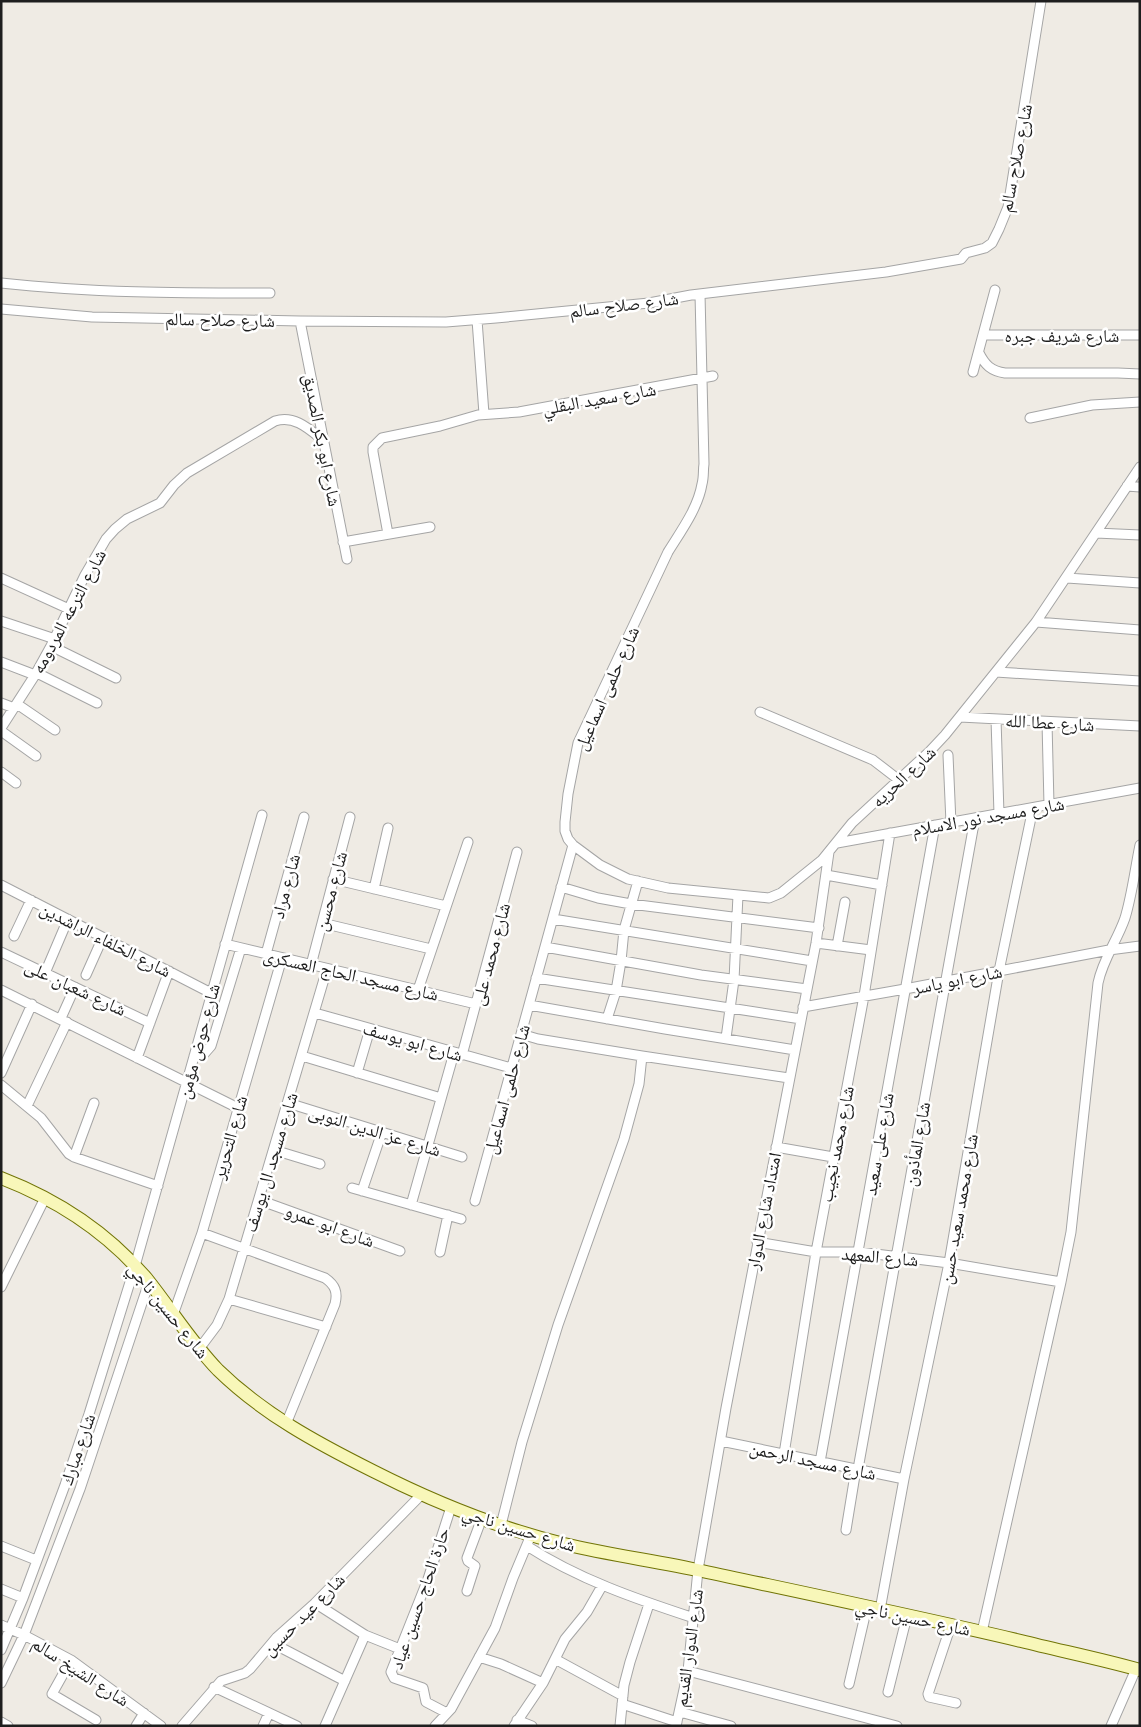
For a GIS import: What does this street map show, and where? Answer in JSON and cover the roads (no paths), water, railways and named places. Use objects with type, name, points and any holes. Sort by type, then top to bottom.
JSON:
[{"type":"street","name":"شارع صلاح سالم","points":[[1,309],[92,317],[446,322],[641,304],[700,294],[886,272],[960,259],[966,253],[985,248],[992,243],[1000,230],[1008,207],[1041,1]]},
{"type":"street","points":[[1,282],[83,290],[160,293],[270,293]]},
{"type":"street","points":[[974,372],[995,290]]},
{"type":"street","name":"شارع حلمى اسماعيل","points":[[474,1201],[573,845],[568,839],[565,822],[568,794],[578,743],[668,552],[695,504],[702,484],[704,464],[700,294]]},
{"type":"street","points":[[477,320],[484,414]]},
{"type":"street","name":"شارع ابو بكر الصديق","points":[[300,321],[347,559]]},
{"type":"street","name":"شارع شريف جبره","points":[[983,335],[1140,335]]},
{"type":"street","points":[[978,353],[988,367],[995,372],[1140,374]]},
{"type":"street","name":"شارع سعيد البقلي","points":[[388,534],[373,452],[373,447],[382,438],[440,426],[484,414],[496,415],[519,412],[713,376]]},
{"type":"street","points":[[1030,418],[1092,405],[1140,402]]},
{"type":"street","name":"شارع الترعه المردومه","points":[[1,729],[36,674],[85,575],[106,539],[115,529],[127,519],[160,502],[187,473],[282,418],[298,421],[324,440]]},
{"type":"street","name":"شارع الحريه","points":[[573,845],[600,865],[619,875],[668,888],[769,898],[781,893],[822,860],[852,823],[930,751],[960,717],[1036,622],[1140,467]]},
{"type":"street","points":[[1127,486],[1140,486]]},
{"type":"street","points":[[343,542],[430,527]]},
{"type":"street","points":[[1096,533],[1140,536]]},
{"type":"street","points":[[1,578],[69,609]]},
{"type":"street","points":[[1067,578],[1140,583]]},
{"type":"street","points":[[1,621],[53,642],[116,678]]},
{"type":"street","points":[[1036,622],[1140,630]]},
{"type":"street","points":[[1,662],[36,674],[97,703]]},
{"type":"street","points":[[996,672],[1140,681]]},
{"type":"street","points":[[1,703],[16,706],[55,730]]},
{"type":"street","points":[[760,712],[873,760],[899,780]]},
{"type":"street","name":"شارع عطا الله","points":[[960,717],[1140,726]]},
{"type":"street","points":[[996,719],[1000,814]]},
{"type":"street","points":[[1047,722],[1049,805]]},
{"type":"street","points":[[1,729],[36,756]]},
{"type":"street","points":[[948,755],[951,823]]},
{"type":"street","points":[[1,772],[16,783]]},
{"type":"street","name":"شارع مسجد نور الاسلام","points":[[837,843],[1140,788]]},
{"type":"street","name":"شارع محمد سعيد حسن","points":[[880,1610],[904,1479],[949,1263],[999,971],[1033,808]]},
{"type":"street","name":"شارع حوض مؤمن","points":[[135,1266],[262,816]]},
{"type":"street","name":"شارع مراد","points":[[266,954],[304,817]]},
{"type":"street","name":"شارع محسن","points":[[311,965],[350,817]]},
{"type":"street","name":"شارع المأذون","points":[[846,1530],[975,818]]},
{"type":"street","name":"شارع على سعيد","points":[[820,1462],[935,825]]},
{"type":"street","points":[[374,889],[388,828]]},
{"type":"street","name":"شارع محمد نجيب","points":[[784,1454],[816,1252],[864,996],[890,833]]},
{"type":"street","points":[[418,990],[468,842]]},
{"type":"street","points":[[982,1632],[1071,1232],[1100,971],[1125,916],[1140,845]]},
{"type":"street","name":"شارع محمد على","points":[[411,1205],[441,1098],[476,1004],[517,852]]},
{"type":"street","name":"امتداد شارع الدوار","points":[[698,1570],[757,1242],[816,943],[829,852]]},
{"type":"street","points":[[826,874],[882,886]]},
{"type":"street","points":[[334,879],[446,906]]},
{"type":"street","points":[[607,1019],[616,991],[624,930],[638,881]]},
{"type":"street","name":"شارع الخلفاء الراشدين","points":[[1,886],[211,993]]},
{"type":"street","points":[[561,887],[598,898],[631,904],[818,928]]},
{"type":"street","points":[[726,1038],[734,980],[738,895]]},
{"type":"street","points":[[14,936],[31,900]]},
{"type":"street","points":[[837,946],[845,902]]},
{"type":"street","points":[[552,918],[812,961]]},
{"type":"street","points":[[45,973],[68,919]]},
{"type":"street","points":[[322,923],[431,949]]},
{"type":"street","points":[[86,975],[103,937]]},
{"type":"street","points":[[816,943],[871,950]]},
{"type":"street","name":"شارع مسجد الحاج العسكرى","points":[[225,944],[476,1004]]},
{"type":"street","name":"شارع ابو ياسر","points":[[803,1006],[1140,946]]},
{"type":"street","points":[[545,947],[734,980],[807,989]]},
{"type":"street","points":[[194,1056],[204,1054],[211,1046],[241,948]]},
{"type":"street","name":"شارع شعبان على","points":[[1,952],[150,1022]]},
{"type":"street","name":"شارع التحرير","points":[[173,1315],[202,1233],[282,958]]},
{"type":"street","name":"شارع مسجد ال يوسف","points":[[199,1349],[217,1325],[229,1299],[327,969]]},
{"type":"street","points":[[137,1058],[169,971]]},
{"type":"street","points":[[536,978],[801,1019]]},
{"type":"street","points":[[27,1106],[64,1020],[75,987]]},
{"type":"street","points":[[1,990],[238,1108]]},
{"type":"street","points":[[1,1073],[32,1004]]},
{"type":"street","points":[[529,1005],[795,1050]]},
{"type":"street","name":"شارع ابو يوسف","points":[[315,1013],[511,1068]]},
{"type":"street","points":[[357,1073],[370,1029]]},
{"type":"street","points":[[521,1034],[538,1039],[789,1078]]},
{"type":"street","points":[[302,1056],[441,1098]]},
{"type":"street","points":[[501,1524],[522,1442],[544,1368],[624,1139],[639,1084],[642,1056]]},
{"type":"street","points":[[1,1085],[47,1123],[65,1149],[74,1158],[158,1186]]},
{"type":"street","points":[[74,1158],[94,1103]]},
{"type":"street","name":"شارع عز الدين النوبى","points":[[288,1103],[462,1157]]},
{"type":"street","points":[[362,1191],[382,1132]]},
{"type":"street","points":[[776,1147],[833,1157]]},
{"type":"street","points":[[274,1150],[320,1164]]},
{"type":"street","name":"شارع حسين ناجي","points":[[1,1178],[45,1198],[92,1227],[114,1245],[149,1282],[199,1349],[240,1389],[286,1424],[338,1453],[451,1507],[501,1524],[529,1540],[566,1545],[698,1570],[951,1625],[1138,1669]]},
{"type":"street","points":[[352,1188],[461,1219]]},
{"type":"street","points":[[1,1287],[45,1198]]},
{"type":"street","name":"شارع ابو عمرو","points":[[259,1200],[400,1251]]},
{"type":"street","points":[[440,1252],[448,1215]]},
{"type":"street","points":[[202,1233],[325,1278],[336,1289],[337,1297],[335,1304],[286,1424]]},
{"type":"street","name":"شارع المعهد","points":[[757,1242],[816,1252],[859,1252],[949,1263],[1061,1282]]},
{"type":"street","name":"شارع مبارك","points":[[1,1650],[23,1598],[76,1453],[135,1266]]},
{"type":"street","name":"شارع مبارك","points":[[3,1677],[24,1635],[91,1459],[149,1282]]},
{"type":"street","points":[[229,1299],[326,1327]]},
{"type":"street","name":"شارع مسجد الرحمن","points":[[721,1441],[904,1479]]},
{"type":"street","points":[[76,1453],[91,1459]]},
{"type":"street","name":"شارع عيد حسين","points":[[182,1726],[221,1681],[245,1673],[250,1669],[272,1643],[315,1603],[422,1494]]},
{"type":"street","name":"حارة الحاج حسين عياد","points":[[447,1713],[426,1702],[423,1688],[392,1676],[391,1672],[428,1579],[451,1507]]},
{"type":"street","points":[[466,1591],[475,1566],[467,1558],[482,1518]]},
{"type":"street","points":[[435,1726],[447,1713],[495,1628],[529,1540],[553,1562],[602,1586],[649,1604],[694,1618]]},
{"type":"street","points":[[1,1546],[36,1560]]},
{"type":"street","name":"شارع الدوار القديم","points":[[677,1724],[688,1671],[698,1570]]},
{"type":"street","points":[[532,1726],[516,1723],[543,1683],[565,1639],[587,1612],[602,1586]]},
{"type":"street","points":[[1,1589],[23,1598]]},
{"type":"street","points":[[315,1603],[365,1635],[400,1649]]},
{"type":"street","points":[[620,1726],[630,1662],[649,1604]]},
{"type":"street","points":[[849,1684],[867,1607]]},
{"type":"street","points":[[888,1692],[907,1616]]},
{"type":"street","name":"شارع الشيخ سالم","points":[[1,1625],[71,1660],[161,1726]]},
{"type":"street","points":[[951,1625],[928,1694],[930,1697],[956,1703]]},
{"type":"street","points":[[325,1726],[365,1635]]},
{"type":"street","points":[[272,1643],[345,1681]]},
{"type":"street","points":[[479,1657],[501,1664],[543,1683]]},
{"type":"street","points":[[555,1659],[623,1700],[677,1724]]},
{"type":"street","points":[[71,1660],[52,1694],[96,1720]]},
{"type":"street","points":[[1111,1726],[1138,1669]]},
{"type":"street","points":[[688,1671],[897,1726]]},
{"type":"street","points":[[214,1687],[297,1726]]},
{"type":"street","points":[[680,1712],[731,1726]]},
{"type":"street","points":[[136,1726],[144,1713]]},
{"type":"street","points":[[263,1726],[270,1713]]},
{"type":"street","points":[[1,1722],[8,1726]]}]
